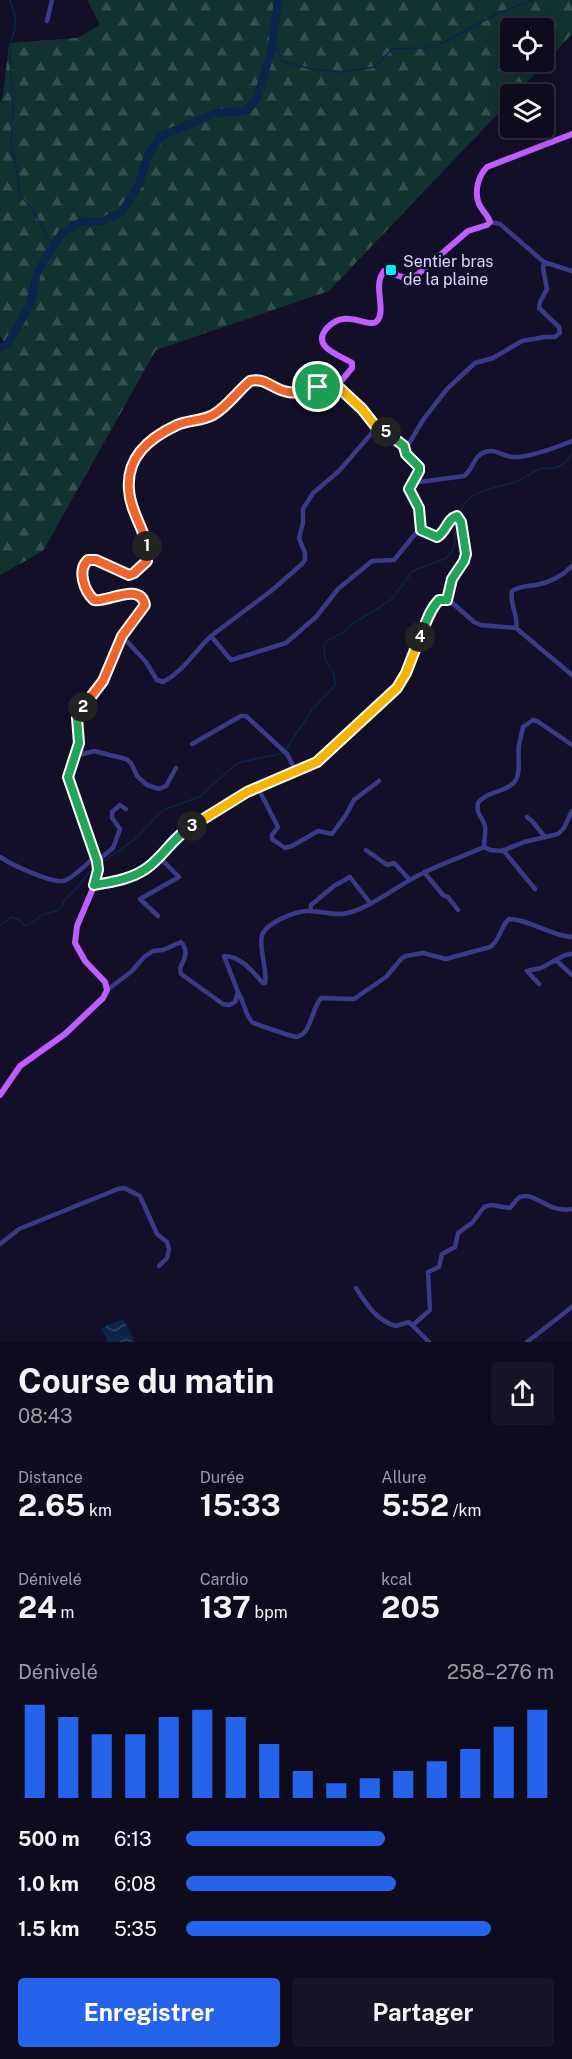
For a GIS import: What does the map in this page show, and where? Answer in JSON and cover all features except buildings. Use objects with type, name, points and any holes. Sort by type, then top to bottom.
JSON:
[{"type":"main road","points":[[0,1095],[20,1066],[65,1034],[103,998],[107,990],[105,982],[85,961],[75,943],[77,926],[98,870],[97,858],[70,786],[70,770],[79,743],[77,718],[103,681],[122,636],[143,608],[143,600],[138,595],[126,594],[99,601],[94,600],[85,586],[82,571],[83,565],[88,560],[96,560],[129,575],[147,561],[146,540],[131,505],[128,488],[130,468],[137,454],[145,446],[178,425],[213,416],[250,381],[265,381],[281,391],[300,393],[342,380],[353,365],[351,361],[330,352],[323,343],[322,335],[325,330],[333,322],[348,317],[375,323],[380,312],[378,282],[384,271],[402,279],[410,278],[468,231],[490,222],[478,201],[478,177],[487,167],[572,134]]},
{"type":"street","points":[[47,21],[52,0]]},
{"type":"street","points":[[490,222],[500,224],[543,262],[572,271]]},
{"type":"street","points":[[404,446],[408,445],[423,420],[447,389],[475,363],[493,358],[522,341],[555,337],[560,333],[559,327],[540,308],[540,302],[548,283],[543,262]]},
{"type":"street","points":[[211,636],[231,660],[286,643],[316,617],[338,589],[372,561],[393,560],[420,528],[419,508],[409,493],[409,485],[419,471],[419,467],[406,454],[404,446],[382,429],[377,428],[362,409],[334,383]]},
{"type":"street","points":[[122,636],[146,662],[157,680],[162,682],[174,676],[211,636],[271,591],[302,564],[304,554],[299,538],[303,523],[303,509],[313,493],[339,471],[377,428]]},
{"type":"street","points":[[412,483],[464,476],[469,473],[483,452],[496,451],[512,457],[554,449],[572,441]]},
{"type":"street","points":[[420,528],[437,537],[454,517],[460,518],[466,554],[452,579],[447,600]]},
{"type":"street","points":[[516,628],[518,622],[510,599],[512,591],[519,587],[546,583],[572,566]]},
{"type":"street","points":[[94,885],[121,880],[147,869],[180,833],[258,788],[318,761],[397,688],[406,673],[430,611],[439,600],[447,600],[455,604],[474,622],[482,625],[516,628],[572,675]]},
{"type":"street","points":[[192,744],[243,715],[285,752],[296,772]]},
{"type":"street","points":[[484,847],[485,830],[477,813],[478,803],[485,796],[510,786],[516,781],[523,727],[533,720],[537,721],[572,745]]},
{"type":"street","points":[[75,756],[96,752],[126,759],[143,782],[159,789],[166,786],[176,768]]},
{"type":"street","points":[[258,788],[278,827],[273,839],[285,848],[318,831],[332,834],[354,800],[379,782]]},
{"type":"street","points":[[0,857],[58,882],[67,880],[113,848],[120,829],[112,818],[112,812],[120,806],[126,809]]},
{"type":"street","points":[[484,847],[490,850],[503,850],[561,831],[572,811]]},
{"type":"street","points":[[527,817],[545,837]]},
{"type":"street","points":[[484,847],[424,872],[350,912],[336,915],[310,911],[294,914],[276,922],[263,933],[261,938],[265,983],[246,965],[232,956],[225,956],[248,1017],[255,1024],[298,1036],[304,1033],[321,998],[354,999],[386,977],[406,956],[418,953],[446,959],[490,947],[496,943],[509,919],[557,935],[572,937]]},
{"type":"street","points":[[366,850],[387,865],[394,863],[410,880]]},
{"type":"street","points":[[503,850],[535,889]]},
{"type":"street","points":[[158,916],[140,899],[179,878],[159,857]]},
{"type":"street","points":[[424,872],[443,896],[448,897],[458,910]]},
{"type":"street","points":[[310,911],[311,905],[334,886],[350,877],[370,903]]},
{"type":"street","points":[[107,990],[153,951],[163,950],[181,942],[186,955],[180,968],[181,974],[223,1004],[228,1005],[235,1002],[238,992]]},
{"type":"street","points":[[539,984],[526,971],[541,968],[565,955],[572,954]]},
{"type":"street","points":[[556,960],[572,975]]},
{"type":"street","points":[[0,1244],[19,1229],[124,1188],[140,1196],[157,1234],[167,1242],[169,1250],[167,1258],[159,1266]]},
{"type":"street","points":[[414,1325],[430,1310],[427,1276],[430,1271],[439,1267],[443,1252],[455,1247],[459,1231],[473,1222],[484,1207],[493,1205],[510,1208],[523,1197],[538,1199],[557,1210],[572,1209]]},
{"type":"street","points":[[356,1288],[368,1307],[391,1325],[396,1326],[409,1322],[429,1342]]},
{"type":"street","points":[[527,1342],[572,1307]]},
{"type":"green space","points":[[87,0],[572,0],[572,34],[554,53],[554,18],[500,18],[500,72],[537,72],[525,84],[500,84],[500,111],[329,291],[156,350],[43,551],[0,575],[0,352],[8,348],[0,336],[0,103],[9,43],[77,38],[100,25]]},
{"type":"water","points":[[123,1319],[135,1342],[108,1342],[101,1328]]},
{"type":"waterway","points":[[10,0],[15,16],[10,53],[13,111],[11,143],[18,176],[19,194],[33,210],[53,246]]},
{"type":"waterway","points":[[0,348],[7,345],[30,305],[37,273],[62,233],[81,222],[103,221],[122,212],[139,184],[148,155],[161,136],[216,113],[246,111],[257,99],[272,47],[278,0]]},
{"type":"waterway","points":[[272,47],[278,50],[281,61],[311,69],[342,72],[375,67],[392,49],[426,48],[446,41],[498,13],[533,0]]},
{"type":"waterway","points":[[459,515],[469,498],[476,494],[520,480],[540,469],[556,468],[572,454]]},
{"type":"waterway","points":[[286,749],[311,711],[335,685],[334,675],[325,659],[324,647],[327,641],[391,600],[412,572],[447,558],[454,548],[457,520]]},
{"type":"waterway","points":[[104,861],[134,840],[163,810],[199,797],[235,765],[284,753]]},
{"type":"waterway","points":[[0,925],[12,917],[28,925],[44,914],[57,911],[96,864]]},
{"type":"place","name":"Sentier bras de la plaine","points":[[391,270]]},
{"type":"route","points":[[250,381],[265,381],[281,391],[290,393],[300,393],[318,387],[334,383],[362,409],[377,428],[382,429],[404,446],[406,454],[418,465],[419,471],[409,485],[409,493],[419,508],[420,528],[424,532],[432,536],[440,536],[451,519],[457,516],[460,518],[466,554],[452,579],[447,600],[439,600],[430,611],[406,673],[397,688],[317,762],[247,792],[180,833],[147,869],[121,880],[94,885],[98,870],[97,861],[68,777],[79,743],[77,718],[103,681],[122,636],[145,602],[138,595],[126,594],[99,601],[94,600],[85,586],[82,576],[83,565],[88,560],[96,560],[129,575],[147,561],[146,540],[131,505],[128,488],[130,468],[137,454],[145,446],[178,425],[213,416],[250,381]]}]
